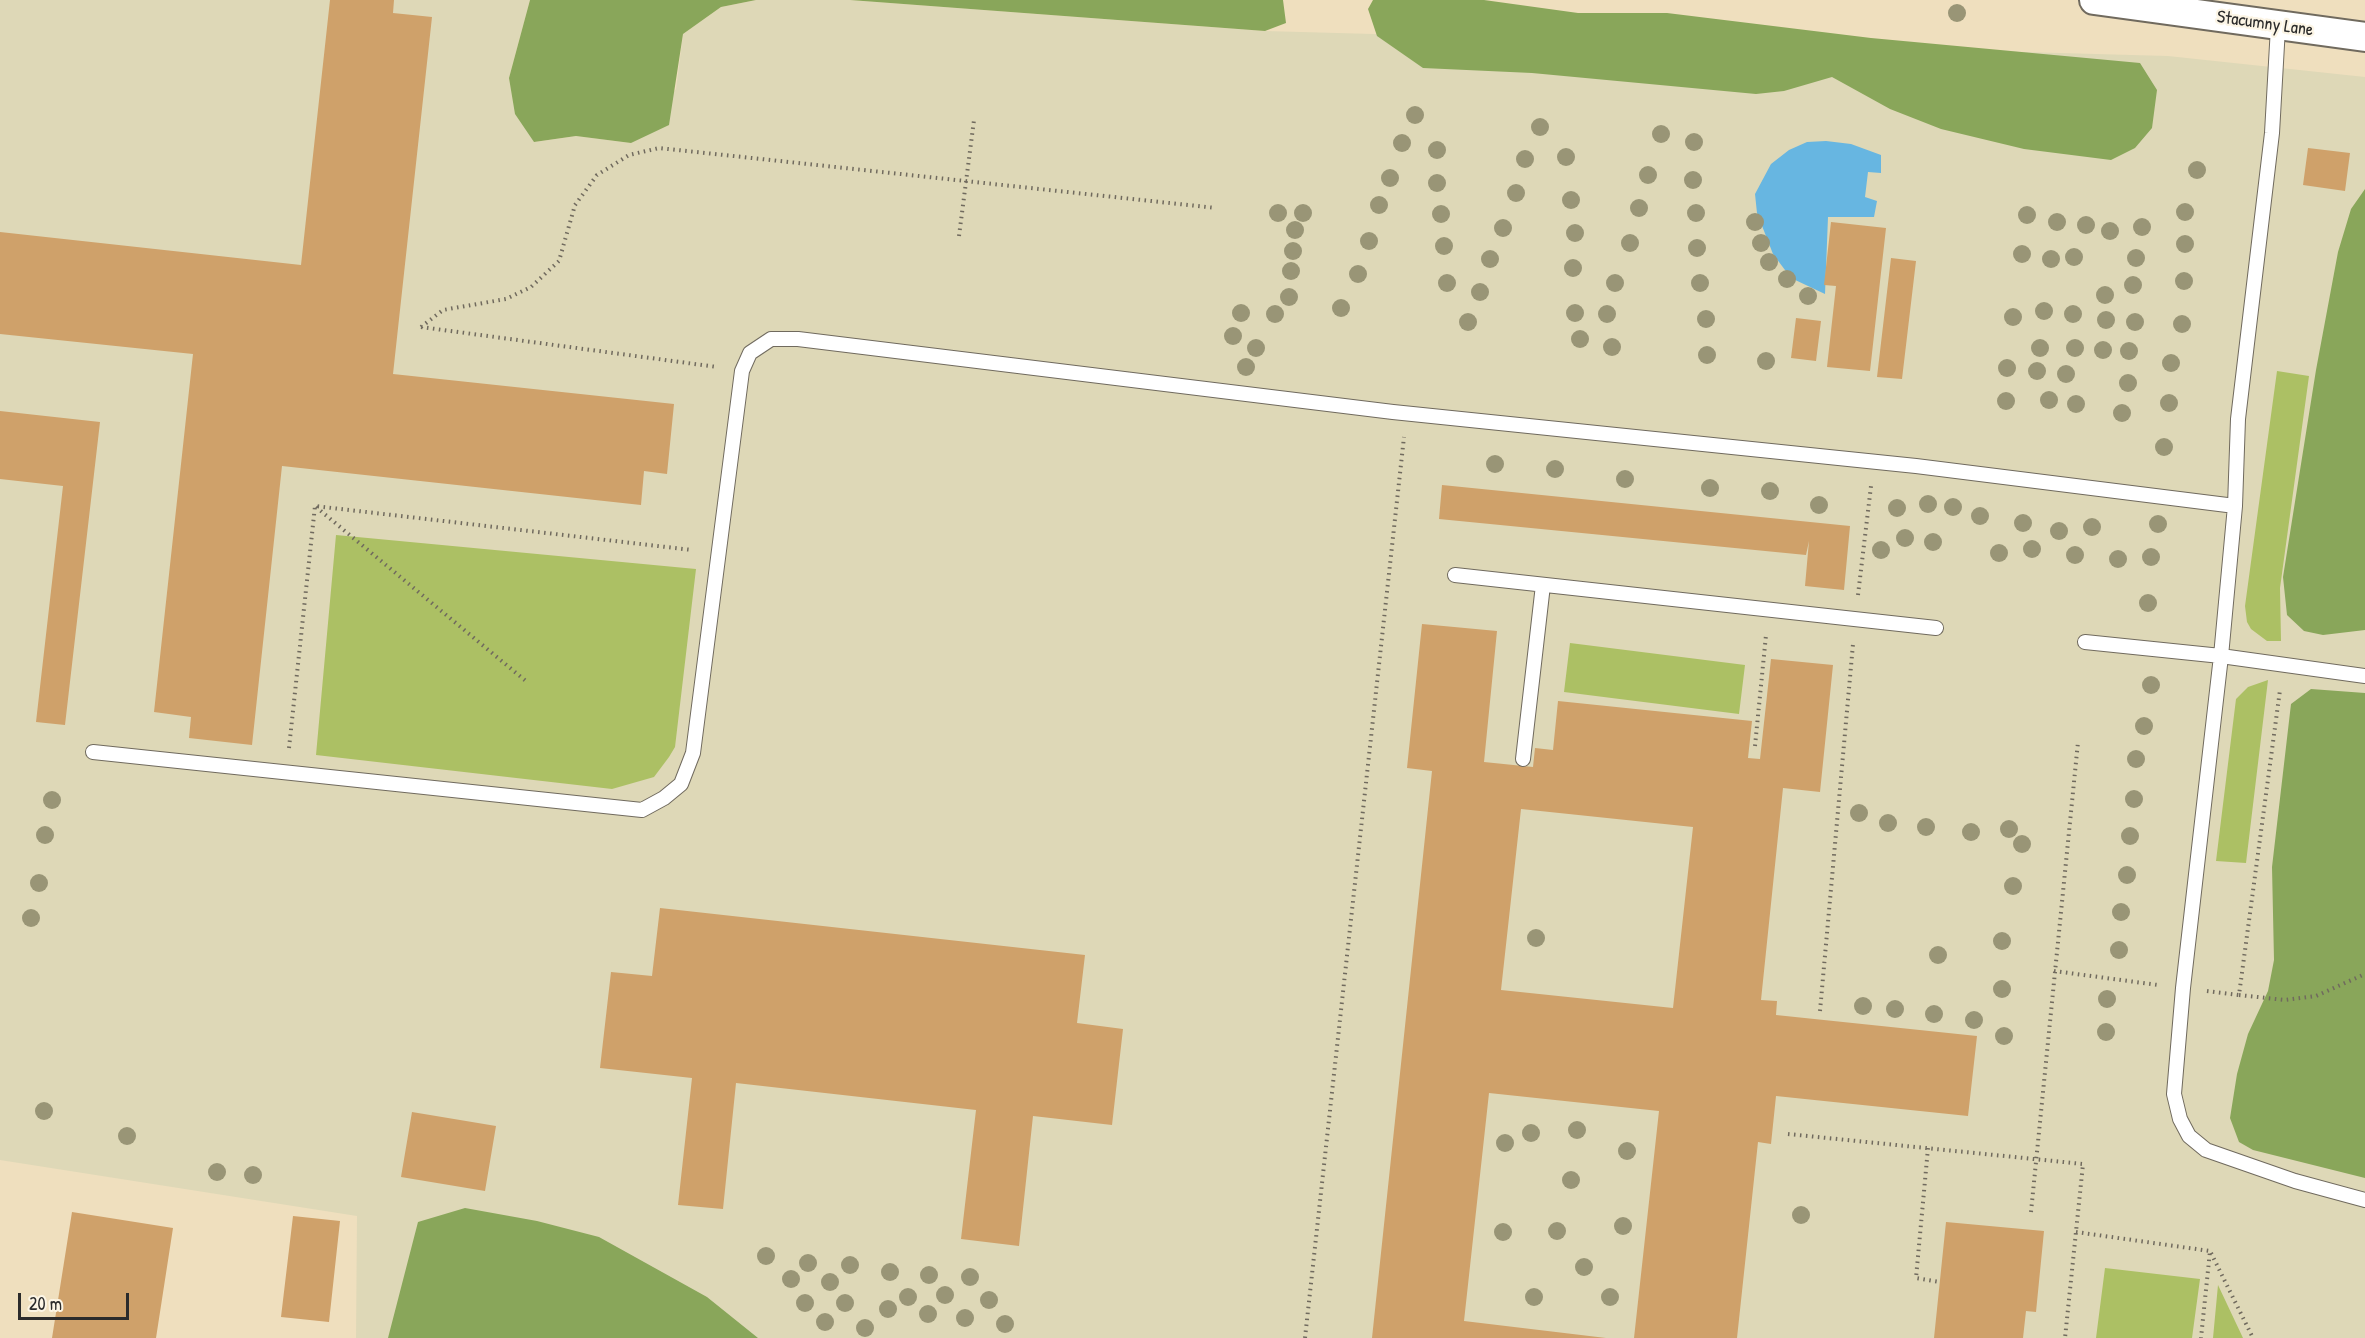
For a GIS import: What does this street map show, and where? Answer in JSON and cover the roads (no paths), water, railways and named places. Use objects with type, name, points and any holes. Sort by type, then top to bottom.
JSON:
[{"type":"street","name":"Stacumny Lane","points":[[2094,0],[2278,27],[2365,37]]},
{"type":"lane","points":[[2278,27],[2272,133],[2238,419],[2235,506],[2221,656],[2183,988],[2174,1094],[2180,1119],[2189,1136],[2206,1150],[2285,1177],[2365,1200]]},
{"type":"lane","points":[[93,752],[642,810],[681,784],[693,753],[742,371],[750,353],[771,339],[798,339],[1406,412],[1874,462],[2235,506]]},
{"type":"lane","points":[[1455,575],[1935,628]]},
{"type":"lane","points":[[1523,759],[1543,585]]},
{"type":"lane","points":[[2085,642],[2221,656],[2365,676]]},
{"type":"water","points":[[1826,141],[1851,144],[1881,155],[1881,173],[1868,172],[1865,197],[1877,201],[1874,217],[1828,217],[1825,294],[1791,278],[1773,254],[1757,213],[1755,194],[1771,164],[1789,150],[1807,142]]}]
